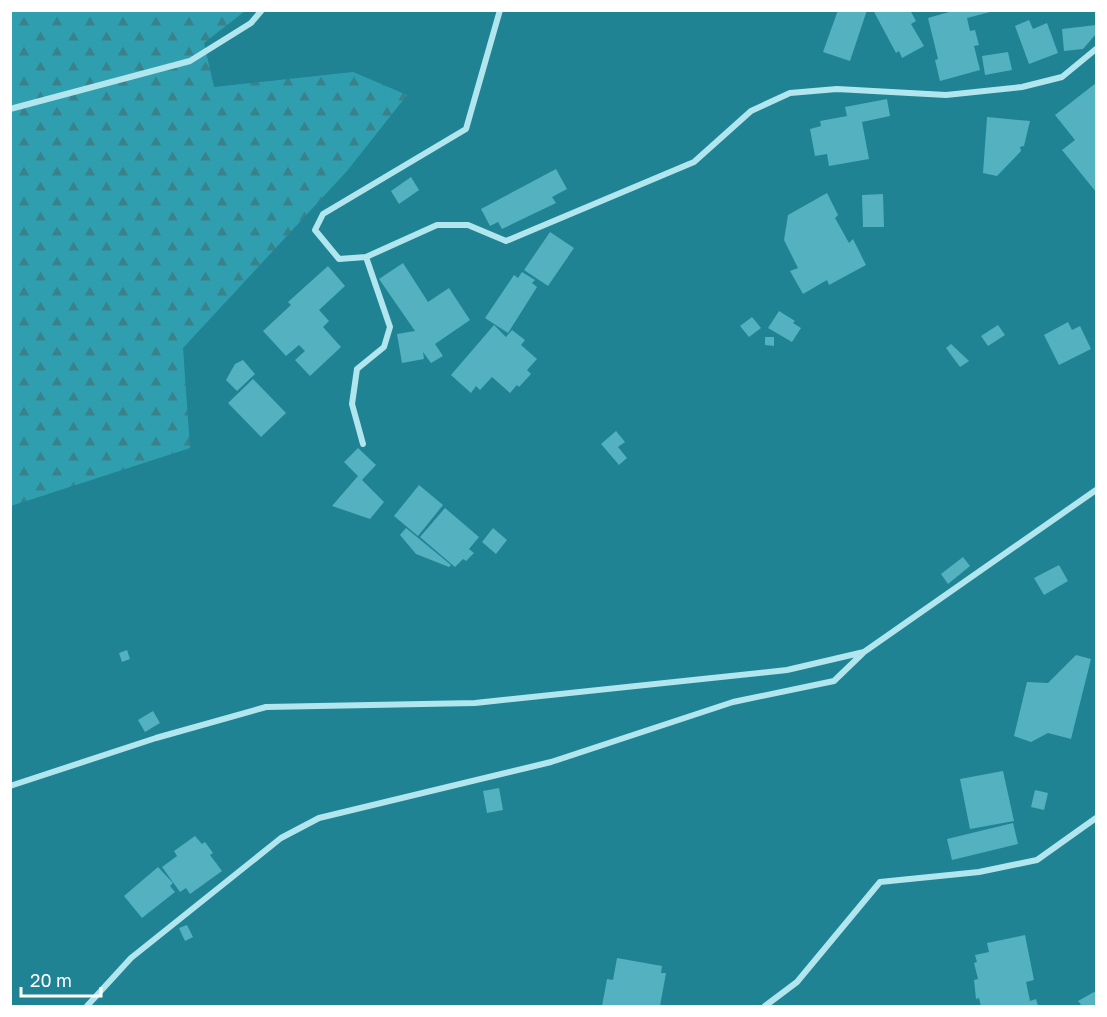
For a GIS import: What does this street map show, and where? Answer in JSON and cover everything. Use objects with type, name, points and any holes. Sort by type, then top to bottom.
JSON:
[{"type":"street","points":[[10,109],[190,61],[251,23],[262,10]]},
{"type":"street","points":[[500,10],[466,129],[323,214],[315,230],[339,259],[366,257],[437,225],[468,225],[506,241],[694,162],[751,111],[790,93],[837,89],[946,95],[1022,87],[1062,77],[1096,49]]},
{"type":"street","points":[[363,444],[352,404],[357,369],[384,347],[390,327],[366,257]]},
{"type":"street","points":[[87,1006],[131,958],[280,838],[319,818],[551,762],[732,702],[834,681],[864,652],[1096,490]]},
{"type":"street","points":[[10,786],[156,738],[266,707],[475,703],[787,670],[864,652]]},
{"type":"street","points":[[765,1006],[797,982],[880,882],[979,873],[1037,860],[1096,819]]},
{"type":"green space","points":[[11,11],[245,11],[204,43],[214,87],[353,72],[407,95],[347,171],[183,348],[190,448],[11,506]]},
{"type":"building","points":[[838,10],[867,10],[850,61],[823,52]]},
{"type":"building","points":[[873,10],[910,10],[916,21],[911,24],[924,46],[902,58],[899,51],[896,53]]},
{"type":"building","points":[[956,10],[994,11],[967,18],[970,31],[975,30],[979,45],[974,46],[980,70],[940,81],[935,60],[938,59],[928,18]]},
{"type":"building","points":[[1029,20],[1033,29],[1047,23],[1058,53],[1029,64],[1015,26]]},
{"type":"building","points":[[1096,25],[1096,34],[1083,49],[1064,51],[1062,29]]},
{"type":"building","points":[[1008,52],[1012,70],[985,75],[982,56]]},
{"type":"building","points":[[1096,83],[1096,192],[1062,150],[1075,140],[1055,115]]},
{"type":"building","points":[[887,99],[890,116],[862,122],[869,159],[829,166],[827,154],[815,156],[810,129],[821,126],[820,121],[847,116],[845,107]]},
{"type":"building","points":[[987,117],[1030,121],[1024,146],[1020,147],[1021,151],[997,176],[983,173]]},
{"type":"building","points":[[556,169],[567,189],[552,197],[556,203],[502,229],[498,222],[490,226],[481,209]]},
{"type":"building","points":[[411,177],[419,190],[399,204],[391,191]]},
{"type":"building","points":[[827,193],[838,215],[835,218],[849,243],[853,239],[866,265],[829,285],[827,280],[803,294],[790,271],[798,268],[784,240],[788,215]]},
{"type":"building","points":[[883,194],[884,227],[863,227],[862,195]]},
{"type":"building","points":[[550,232],[574,248],[548,286],[524,270]]},
{"type":"building","points":[[403,263],[428,302],[449,288],[470,320],[435,344],[443,356],[431,363],[423,352],[424,359],[402,363],[397,334],[415,331],[379,279]]},
{"type":"building","points":[[328,266],[345,286],[319,310],[329,321],[323,327],[341,347],[310,376],[295,360],[305,351],[299,345],[286,356],[263,331],[291,305],[288,302]]},
{"type":"building","points":[[522,272],[535,280],[532,283],[537,287],[508,333],[485,318],[514,275],[518,278]]},
{"type":"building","points":[[779,311],[795,321],[793,323],[801,328],[792,342],[768,328]]},
{"type":"building","points":[[752,317],[761,328],[749,337],[740,326]]},
{"type":"building","points":[[1068,322],[1072,330],[1080,326],[1091,349],[1059,365],[1044,335]]},
{"type":"building","points":[[494,325],[506,337],[512,330],[525,340],[521,345],[537,359],[527,370],[531,374],[510,393],[492,377],[480,390],[476,386],[471,393],[451,375]]},
{"type":"building","points":[[998,325],[1005,335],[988,346],[981,336]]},
{"type":"building","points":[[765,337],[774,337],[774,346],[765,345]]},
{"type":"building","points":[[951,344],[969,361],[960,367],[946,348]]},
{"type":"building","points":[[243,360],[255,374],[237,391],[226,380],[235,364]]},
{"type":"building","points":[[253,379],[286,413],[261,437],[228,403]]},
{"type":"building","points":[[616,431],[625,442],[618,447],[627,458],[619,465],[601,444]]},
{"type":"building","points":[[358,448],[376,465],[362,480],[384,502],[370,519],[332,506],[358,476],[344,462]]},
{"type":"building","points":[[419,485],[443,505],[418,536],[394,516]]},
{"type":"building","points":[[445,508],[479,537],[469,549],[474,553],[455,567],[420,537]]},
{"type":"building","points":[[406,528],[451,565],[449,567],[416,554],[400,535]]},
{"type":"building","points":[[493,528],[507,540],[496,554],[482,542]]},
{"type":"building","points":[[963,557],[970,566],[948,584],[941,574]]},
{"type":"building","points":[[1059,565],[1068,581],[1044,595],[1034,578]]},
{"type":"building","points":[[127,650],[130,659],[122,662],[119,653]]},
{"type":"building","points":[[1076,655],[1091,659],[1071,739],[1048,733],[1031,742],[1014,736],[1027,682],[1048,683]]},
{"type":"building","points":[[153,711],[160,723],[145,732],[138,720]]},
{"type":"building","points":[[1003,771],[1014,821],[970,829],[960,779]]},
{"type":"building","points":[[499,788],[503,810],[487,813],[483,791]]},
{"type":"building","points":[[1035,790],[1048,793],[1044,810],[1031,807]]},
{"type":"building","points":[[1013,823],[1018,844],[952,860],[947,839]]},
{"type":"building","points":[[195,836],[202,844],[205,842],[213,853],[210,855],[222,871],[190,894],[186,888],[180,892],[162,867],[177,856],[174,851]]},
{"type":"building","points":[[158,867],[173,883],[170,886],[175,892],[142,918],[124,896]]},
{"type":"building","points":[[187,925],[193,937],[185,941],[179,928]]},
{"type":"building","points":[[1025,935],[1034,980],[1026,982],[1030,1001],[1036,999],[1038,1006],[981,1006],[979,998],[976,999],[974,980],[978,979],[974,963],[977,962],[975,955],[989,952],[987,943]]},
{"type":"building","points":[[617,958],[662,966],[661,973],[666,973],[660,1006],[602,1006],[607,979],[613,980]]},
{"type":"building","points":[[1096,993],[1096,1006],[1082,1006],[1078,1001]]}]
